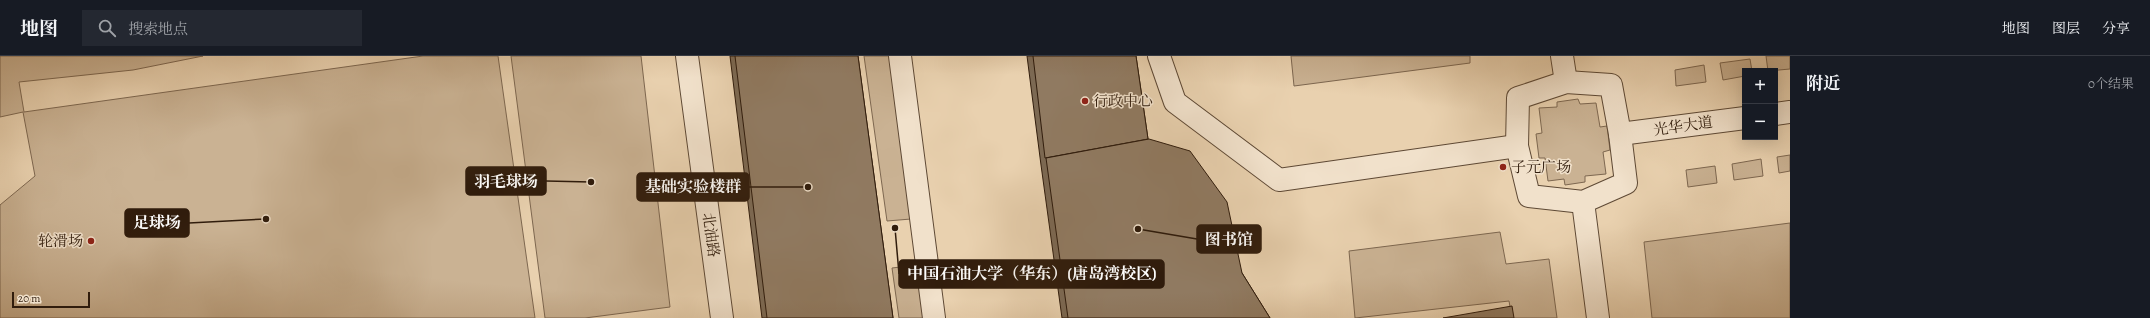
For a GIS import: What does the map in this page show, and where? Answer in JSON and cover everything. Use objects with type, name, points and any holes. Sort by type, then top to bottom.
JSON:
[{"type":"street","name":"北油路","points":[[687,56],[722,318]]},
{"type":"street","points":[[900,56],[934,318]]},
{"type":"street","points":[[1159,56],[1175,102],[1279,180],[1517,146]]},
{"type":"street","points":[[1562,56],[1566,82]]},
{"type":"street","points":[[1566,82],[1611,86],[1620,134],[1626,183],[1583,202],[1529,196],[1517,146],[1518,98],[1566,82]]},
{"type":"street","points":[[1778,114],[1790,112]]},
{"type":"street","name":"光华大道","points":[[1620,134],[1742,118]]},
{"type":"street","points":[[1583,202],[1598,318]]},
{"type":"shaded area","points":[[0,56],[203,56],[133,70],[19,82],[24,112],[423,56],[498,56],[535,318],[0,318],[0,205],[35,176],[23,112],[0,117]]},
{"type":"shaded area","points":[[511,56],[641,56],[670,307],[585,318],[545,318]]},
{"type":"shaded area","points":[[864,56],[889,56],[911,219],[887,221]]},
{"type":"shaded area","points":[[1291,56],[1470,56],[1470,63],[1294,86]]},
{"type":"shaded area","points":[[1766,56],[1790,56],[1790,69],[1778,70],[1778,68],[1768,68]]},
{"type":"shaded area","points":[[1750,59],[1752,68],[1742,68],[1742,77],[1723,80],[1720,63]]},
{"type":"shaded area","points":[[1704,65],[1706,82],[1676,86],[1675,70]]},
{"type":"shaded area","points":[[1578,99],[1580,104],[1596,103],[1600,127],[1607,126],[1610,150],[1603,152],[1606,174],[1585,176],[1585,182],[1565,185],[1564,179],[1548,181],[1545,158],[1539,158],[1536,134],[1542,133],[1539,108],[1557,107],[1557,102]]},
{"type":"shaded area","points":[[1790,155],[1790,171],[1779,173],[1777,157]]},
{"type":"shaded area","points":[[1761,159],[1763,176],[1734,180],[1732,164]]},
{"type":"shaded area","points":[[1715,166],[1717,183],[1688,187],[1686,170]]},
{"type":"shaded area","points":[[1790,223],[1790,318],[1652,318],[1644,242]]},
{"type":"shaded area","points":[[1500,232],[1506,264],[1549,259],[1557,318],[1512,318],[1509,301],[1355,318],[1349,251]]},
{"type":"shaded area","points":[[917,265],[924,318],[899,318],[892,268]]},
{"type":"building","points":[[735,56],[858,56],[893,318],[767,318]]},
{"type":"building","name":"行政中心","points":[[1033,56],[1136,56],[1148,139],[1045,158]]},
{"type":"building","points":[[1149,139],[1190,151],[1227,202],[1242,273],[1270,318],[1068,318],[1046,158]]},
{"type":"building","points":[[1512,306],[1514,318],[1443,318]]},
{"type":"place","name":"行政中心","points":[[1085,101]]},
{"type":"place","name":"子元广场","points":[[1503,167]]},
{"type":"place","name":"羽毛球场","points":[[591,182]]},
{"type":"place","name":"基础实验楼群","points":[[808,187]]},
{"type":"place","name":"足球场","points":[[266,219]]},
{"type":"place","name":"中国石油大学（华东）(唐岛湾校区)","points":[[895,228]]},
{"type":"place","name":"图书馆","points":[[1138,229]]},
{"type":"place","name":"轮滑场","points":[[91,241]]}]
